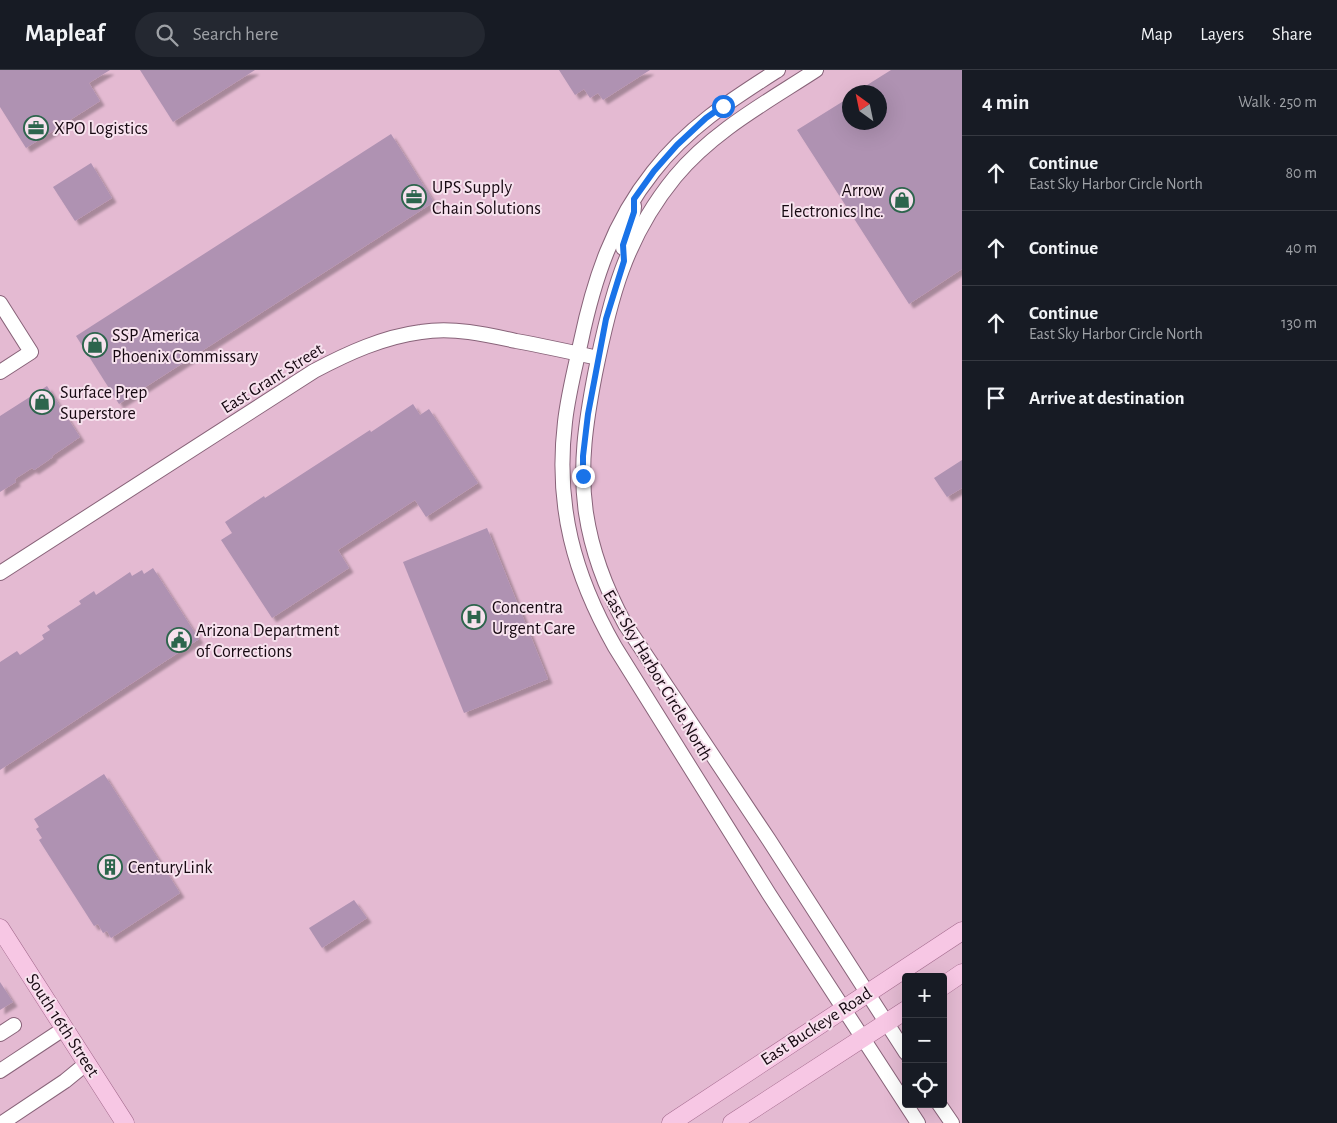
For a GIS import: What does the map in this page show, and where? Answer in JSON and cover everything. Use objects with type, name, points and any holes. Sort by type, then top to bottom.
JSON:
[{"type":"main road","name":"South 16th Street","points":[[0,928],[125,1123]]},
{"type":"main road","name":"East Buckeye Road","points":[[670,1123],[962,931]]},
{"type":"main road","points":[[947,983],[962,973]]},
{"type":"main road","name":"East Buckeye Road","points":[[732,1123],[902,1013]]},
{"type":"street","name":"East Sky Harbor Circle North","points":[[778,70],[723,106],[691,131],[654,171],[634,199],[614,234],[599,270],[578,354],[565,422],[562,470],[566,514],[572,545],[584,586],[597,615],[615,647],[759,878],[918,1123]]},
{"type":"street","name":"East Sky Harbor Circle North","points":[[816,70],[724,130],[686,164],[653,206],[636,235],[624,261],[611,298],[598,358],[584,436],[583,476],[586,513],[590,534],[607,589],[636,642],[764,833],[902,1047]]},
{"type":"street","points":[[624,261],[623,245],[634,212],[634,199]]},
{"type":"street","points":[[0,303],[31,352],[0,372]]},
{"type":"street","name":"East Grant Street","points":[[0,573],[314,371],[360,348],[393,337],[422,331],[444,330],[474,332],[598,358]]},
{"type":"street","points":[[0,1034],[14,1025]]},
{"type":"street","points":[[0,1070],[65,1028]]},
{"type":"street","points":[[2,1123],[87,1064]]},
{"type":"street","points":[[942,1108],[952,1123]]},
{"type":"building","name":"XPO Logistics","points":[[0,70],[110,70],[89,83],[100,101],[26,148],[0,107]]},
{"type":"building","name":"XPO Logistics","points":[[140,70],[255,70],[173,122]]},
{"type":"building","points":[[559,70],[650,70],[603,100],[598,93],[590,98],[584,89],[575,95]]},
{"type":"building","name":"Arrow Electronics Inc.","points":[[891,70],[962,70],[962,269],[909,304],[797,130],[842,102],[842,130],[887,130],[887,85],[867,85]]},
{"type":"building","points":[[391,134],[434,202],[119,404],[76,336]]},
{"type":"building","points":[[91,163],[112,198],[75,221],[53,187]]},
{"type":"building","points":[[47,386],[80,437],[34,470],[32,468],[15,479],[16,482],[0,492],[0,416]]},
{"type":"building","points":[[413,404],[420,415],[429,409],[478,483],[426,517],[415,500],[338,550],[349,568],[272,618],[221,540],[232,533],[225,522]]},
{"type":"building","points":[[962,460],[962,488],[947,497],[934,478]]},
{"type":"building","name":"Concentra Urgent Care","points":[[487,528],[548,679],[464,713],[403,562]]},
{"type":"building","points":[[153,568],[199,639],[0,770],[0,662],[17,651],[20,655],[44,639],[42,635],[50,630],[47,626],[81,604],[79,601],[94,591],[96,595],[130,572],[132,576],[142,570],[144,574]]},
{"type":"building","name":"CenturyLink","points":[[104,774],[180,893],[111,938],[107,931],[103,933],[98,924],[94,926],[39,840],[42,838],[36,829],[39,827],[34,819]]},
{"type":"building","points":[[354,900],[367,918],[322,948],[309,928]]},
{"type":"building","points":[[0,982],[13,1002],[0,1010]]},
{"type":"place","name":"XPO Logistics","points":[[36,128]]},
{"type":"place","name":"UPS Supply Chain Solutions","points":[[414,197]]},
{"type":"place","name":"Arrow Electronics Inc.","points":[[902,200]]},
{"type":"place","name":"SSP America Phoenix Commissary","points":[[95,345]]},
{"type":"place","name":"Surface Prep Superstore","points":[[42,402]]},
{"type":"place","name":"Concentra Urgent Care","points":[[474,617]]},
{"type":"place","name":"Arizona Department of Corrections","points":[[179,640]]},
{"type":"place","name":"CenturyLink","points":[[110,867]]},
{"type":"route","points":[[583,476],[584,436],[598,358],[611,298],[624,261],[623,245],[634,212],[634,199],[654,171],[677,145],[706,118],[723,106]]}]
